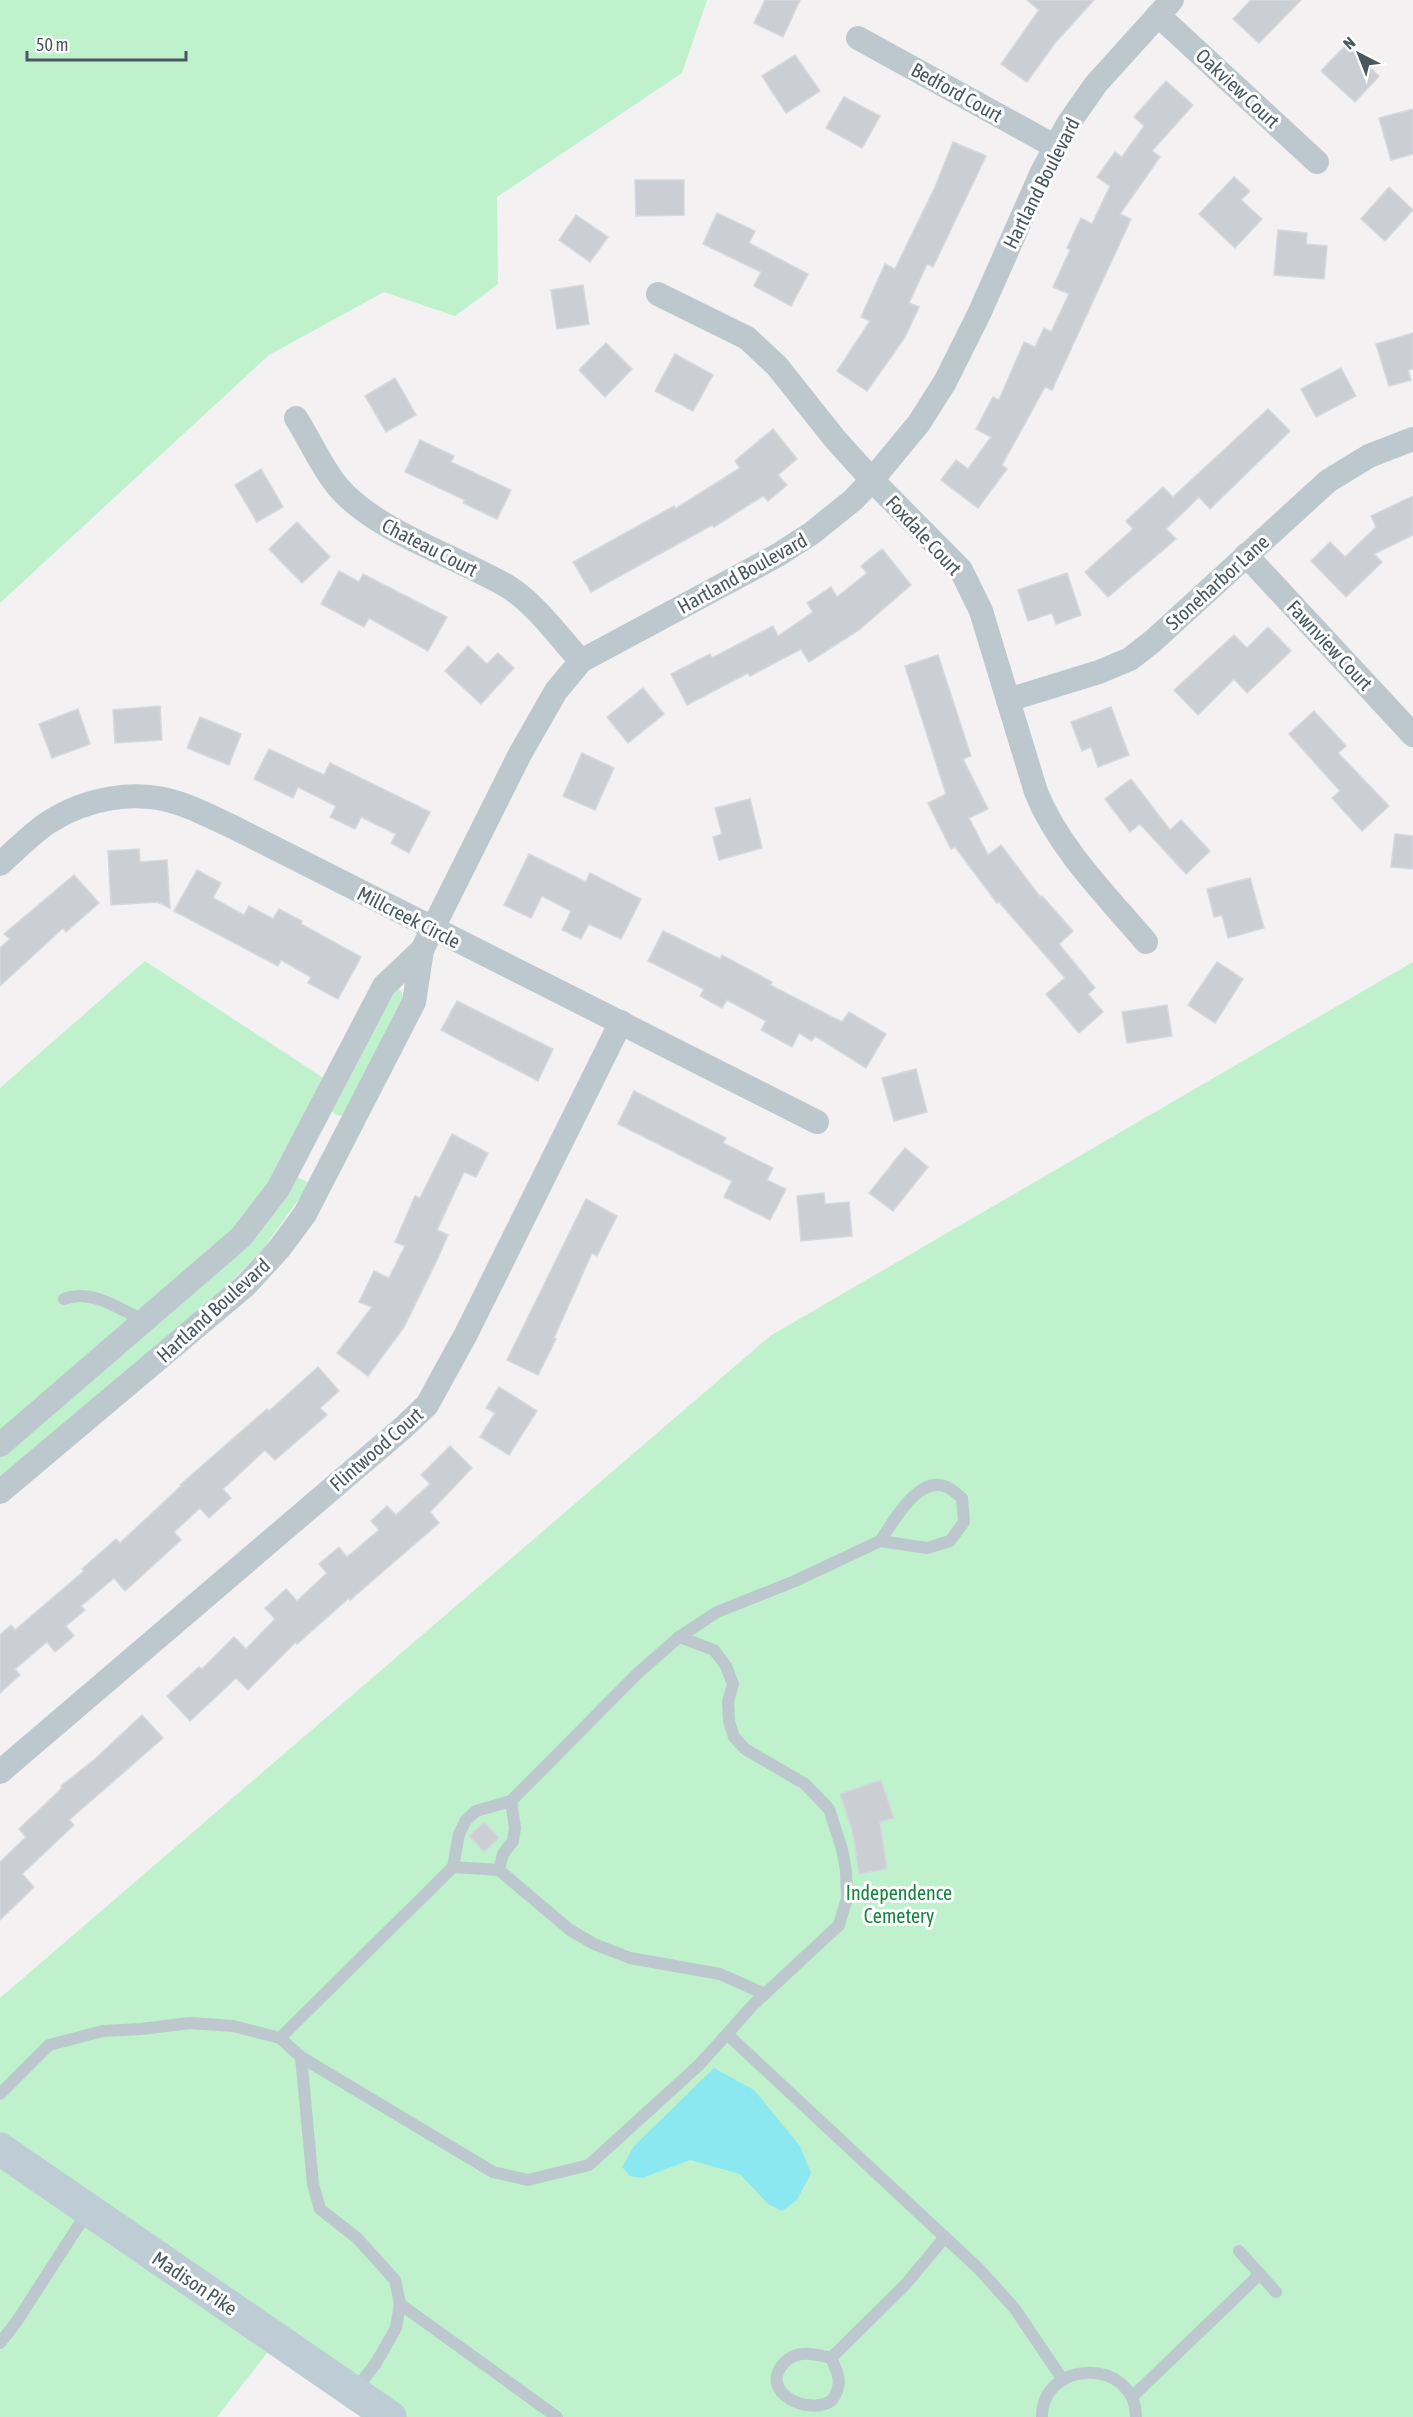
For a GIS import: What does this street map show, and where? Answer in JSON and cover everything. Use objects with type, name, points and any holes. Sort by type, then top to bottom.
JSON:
[{"type":"main road","name":"Madison Pike","points":[[0,2149],[390,2417]]},
{"type":"street","name":"Hartland Boulevard","points":[[0,1492],[246,1285],[279,1249],[305,1214],[414,1002],[422,950],[519,754],[556,691],[581,661],[778,555],[812,533],[853,500],[872,480],[919,423],[945,382],[1042,172],[1068,124],[1096,84],[1165,7]]},
{"type":"street","name":"Oakview Court","points":[[1165,7],[1317,162]]},
{"type":"street","name":"Bedford Court","points":[[858,38],[1056,147]]},
{"type":"street","name":"Foxdale Court","points":[[658,294],[747,338],[777,366],[872,480],[961,570],[981,611],[1036,792],[1046,817],[1060,839],[1146,942]]},
{"type":"street","name":"Chateau Court","points":[[296,418],[338,487],[357,505],[378,520],[509,587],[532,606],[581,661]]},
{"type":"street","name":"Stoneharbor Lane","points":[[1008,700],[1099,672],[1130,659],[1153,641],[1328,481],[1369,456],[1413,439]]},
{"type":"street","name":"Fawnview Court","points":[[1246,555],[1413,735]]},
{"type":"street","name":"Millcreek Circle","points":[[0,864],[48,823],[73,809],[102,799],[144,797],[177,803],[233,827],[817,1122]]},
{"type":"street","name":"Hartland Boulevard","points":[[0,1445],[241,1237],[278,1189],[384,986],[422,950]]},
{"type":"street","name":"Flintwood Court","points":[[0,1772],[427,1405],[466,1334],[621,1023]]},
{"type":"lane","points":[[64,1299],[79,1295],[103,1300],[144,1321]]},
{"type":"lane","points":[[280,2038],[453,1867],[459,1834],[466,1820],[476,1811],[512,1801],[638,1673],[678,1636],[717,1611],[795,1581],[880,1541],[913,1495],[932,1486],[947,1486],[962,1498],[964,1521],[950,1541],[927,1548],[880,1541]]},
{"type":"lane","points":[[0,2094],[49,2044],[103,2031],[190,2023],[233,2026],[280,2038],[301,2057],[493,2172],[528,2181],[590,2165],[699,2065],[765,1994],[839,1925],[847,1898],[842,1849],[829,1809],[805,1784],[745,1749],[734,1737],[729,1721],[728,1702],[733,1684],[726,1666],[714,1650],[678,1636]]},
{"type":"lane","points":[[499,1870],[503,1854],[513,1841],[515,1828],[512,1801]]},
{"type":"lane","points":[[453,1867],[499,1870],[570,1930],[594,1944],[630,1958],[720,1974],[765,1994]]},
{"type":"lane","points":[[728,2034],[980,2270],[1015,2309],[1063,2380]]},
{"type":"lane","points":[[301,2057],[313,2184],[320,2209],[357,2238],[395,2280],[400,2304],[396,2328],[376,2363],[354,2392]]},
{"type":"lane","points":[[0,2343],[17,2321],[88,2210]]},
{"type":"lane","points":[[831,2358],[905,2285],[945,2237]]},
{"type":"lane","points":[[1239,2251],[1276,2292]]},
{"type":"lane","points":[[1132,2397],[1260,2274]]},
{"type":"lane","points":[[400,2304],[557,2417]]},
{"type":"lane","points":[[810,2352],[831,2358],[839,2374],[839,2390],[830,2404],[815,2412],[801,2411],[785,2401],[776,2386],[777,2371],[790,2357],[810,2352]]},
{"type":"lane","points":[[1042,2417],[1046,2398],[1056,2385],[1073,2374],[1090,2371],[1113,2377],[1122,2384],[1132,2397],[1136,2417]]},
{"type":"green space","points":[[0,0],[707,0],[682,73],[497,197],[498,284],[455,316],[384,292],[269,355],[0,603]]},
{"type":"green space","points":[[145,961],[331,1083],[278,1189],[0,1445],[0,1088]]},
{"type":"green space","name":"Independence Cemetery","points":[[1413,962],[1413,2417],[390,2417],[278,2339],[217,2417],[0,2417],[0,1998],[770,1336]]},
{"type":"green space","points":[[397,987],[402,992],[403,1001],[343,1116],[336,1115],[332,1111]]},
{"type":"green space","points":[[297,1177],[307,1182],[306,1189],[266,1245],[234,1279],[0,1480],[0,1457],[201,1286]]},
{"type":"water","points":[[714,2068],[754,2090],[800,2146],[811,2173],[797,2200],[782,2211],[768,2204],[740,2174],[690,2160],[642,2178],[630,2176],[622,2167],[634,2146]]},
{"type":"building","points":[[765,0],[800,0],[783,37],[754,23]]},
{"type":"building","points":[[1027,0],[1094,0],[1055,43],[1027,82],[1001,64],[1039,10]]},
{"type":"building","points":[[1251,0],[1301,0],[1259,43],[1233,19]]},
{"type":"building","points":[[1346,45],[1379,76],[1355,102],[1321,71]]},
{"type":"building","points":[[795,55],[820,91],[786,113],[762,76]]},
{"type":"building","points":[[1166,81],[1193,105],[1152,151],[1160,157],[1120,214],[1131,219],[1052,390],[1045,387],[1002,465],[1007,469],[978,508],[941,480],[956,460],[968,469],[991,437],[976,429],[993,397],[999,400],[1024,342],[1035,347],[1044,328],[1051,332],[1069,294],[1053,287],[1070,250],[1067,248],[1081,218],[1092,224],[1110,186],[1097,177],[1115,152],[1122,157],[1144,126],[1134,117]]},
{"type":"building","points":[[844,97],[880,116],[862,148],[826,128]]},
{"type":"building","points":[[1413,109],[1413,154],[1391,160],[1379,118]]},
{"type":"building","points":[[953,142],[986,156],[933,267],[927,264],[909,303],[919,307],[905,337],[867,391],[837,371],[870,321],[861,317],[885,264],[895,269],[935,187]]},
{"type":"building","points":[[1234,177],[1250,191],[1241,200],[1262,219],[1235,248],[1199,214]]},
{"type":"building","points":[[635,180],[684,180],[684,215],[636,216]]},
{"type":"building","points":[[1389,187],[1413,210],[1385,241],[1361,219]]},
{"type":"building","points":[[717,213],[755,231],[749,243],[808,274],[791,306],[754,286],[761,272],[703,244]]},
{"type":"building","points":[[576,215],[608,237],[590,262],[559,240]]},
{"type":"building","points":[[1278,230],[1307,233],[1306,244],[1327,246],[1324,279],[1274,275]]},
{"type":"building","points":[[583,285],[589,324],[557,329],[551,290]]},
{"type":"building","points":[[1413,333],[1413,369],[1408,370],[1411,380],[1389,386],[1376,344]]},
{"type":"building","points":[[606,343],[632,369],[605,397],[579,370]]},
{"type":"building","points":[[675,354],[713,375],[693,411],[655,391]]},
{"type":"building","points":[[1341,368],[1356,396],[1316,417],[1301,389]]},
{"type":"building","points":[[395,378],[416,415],[386,432],[365,396]]},
{"type":"building","points":[[1268,409],[1290,431],[1210,509],[1199,497],[1166,529],[1176,539],[1108,597],[1085,572],[1133,529],[1126,521],[1163,487],[1173,497]]},
{"type":"building","points":[[773,429],[797,459],[778,475],[787,485],[768,501],[763,496],[714,527],[712,525],[591,592],[573,562],[674,506],[675,509],[740,468],[735,461]]},
{"type":"building","points":[[420,440],[454,456],[451,462],[511,490],[497,519],[463,503],[465,500],[405,472]]},
{"type":"building","points":[[261,469],[283,507],[257,522],[235,485]]},
{"type":"building","points":[[1413,496],[1413,535],[1374,554],[1382,562],[1346,597],[1311,561],[1330,542],[1345,557],[1376,527],[1371,516]]},
{"type":"building","points":[[297,522],[330,557],[302,583],[269,549]]},
{"type":"building","points":[[882,549],[911,585],[859,630],[809,662],[801,649],[750,676],[748,673],[687,705],[671,674],[710,654],[712,658],[773,626],[778,636],[813,612],[807,603],[831,587],[837,597],[867,573],[861,566]]},
{"type":"building","points":[[339,571],[359,582],[363,574],[447,617],[428,651],[369,618],[364,627],[321,604]]},
{"type":"building","points":[[1067,573],[1081,615],[1056,624],[1052,613],[1028,621],[1018,590]]},
{"type":"building","points":[[1268,627],[1291,651],[1247,693],[1234,679],[1198,715],[1174,690],[1234,635],[1247,648]]},
{"type":"building","points":[[468,646],[487,664],[498,653],[514,668],[481,704],[445,671]]},
{"type":"building","points":[[938,655],[971,756],[963,759],[988,809],[969,818],[988,855],[1001,845],[1041,898],[1042,896],[1073,931],[1059,944],[1095,988],[1088,994],[1103,1012],[1079,1033],[1046,994],[1065,978],[999,902],[997,903],[955,847],[951,849],[928,803],[946,794],[905,666]]},
{"type":"building","points":[[643,688],[664,714],[628,743],[607,717]]},
{"type":"building","points":[[160,706],[162,740],[115,743],[113,710]]},
{"type":"building","points":[[1111,707],[1129,755],[1098,767],[1091,747],[1082,751],[1071,722]]},
{"type":"building","points":[[78,709],[90,744],[52,758],[39,724]]},
{"type":"building","points":[[1314,711],[1346,746],[1338,753],[1389,806],[1362,831],[1332,798],[1340,791],[1289,734]]},
{"type":"building","points":[[200,717],[241,734],[229,765],[187,748]]},
{"type":"building","points":[[269,749],[324,775],[330,763],[430,812],[409,853],[391,843],[396,834],[361,817],[355,829],[330,817],[336,806],[298,787],[293,798],[254,779]]},
{"type":"building","points":[[582,753],[614,768],[595,810],[563,796]]},
{"type":"building","points":[[1131,779],[1170,830],[1181,820],[1210,851],[1186,874],[1140,824],[1130,832],[1105,799]]},
{"type":"building","points":[[750,799],[762,848],[719,860],[713,837],[722,834],[715,808]]},
{"type":"building","points":[[1395,834],[1413,836],[1413,869],[1391,867]]},
{"type":"building","points":[[139,849],[140,862],[167,860],[170,908],[157,902],[111,905],[108,851]]},
{"type":"building","points":[[529,854],[586,882],[590,873],[641,899],[621,939],[589,924],[581,939],[562,930],[571,911],[542,896],[531,918],[504,905]]},
{"type":"building","points":[[197,870],[221,883],[213,898],[244,915],[249,906],[273,919],[279,909],[302,921],[301,924],[361,957],[338,999],[308,983],[311,977],[281,960],[278,966],[174,911]]},
{"type":"building","points":[[74,875],[99,903],[66,932],[63,928],[0,986],[0,948],[10,939],[4,934]]},
{"type":"building","points":[[1250,878],[1264,928],[1228,938],[1222,915],[1214,917],[1207,889]]},
{"type":"building","points":[[663,931],[720,959],[722,955],[772,982],[770,985],[842,1022],[849,1012],[886,1034],[866,1068],[815,1036],[812,1041],[799,1033],[792,1047],[761,1030],[766,1021],[727,1000],[722,1008],[700,996],[704,989],[648,961]]},
{"type":"building","points":[[1217,962],[1243,979],[1215,1023],[1188,1005]]},
{"type":"building","points":[[457,1001],[553,1049],[538,1081],[441,1030]]},
{"type":"building","points":[[1167,1005],[1172,1036],[1127,1043],[1122,1012]]},
{"type":"building","points":[[916,1069],[927,1112],[894,1121],[882,1078]]},
{"type":"building","points":[[634,1091],[726,1138],[723,1143],[773,1168],[767,1180],[786,1189],[770,1220],[724,1197],[732,1181],[618,1124]]},
{"type":"building","points":[[452,1134],[488,1153],[476,1177],[464,1172],[437,1230],[448,1235],[437,1260],[404,1327],[368,1376],[337,1353],[372,1307],[359,1302],[374,1271],[389,1278],[405,1246],[395,1242],[415,1196],[420,1198]]},
{"type":"building","points":[[905,1148],[928,1167],[893,1211],[869,1193]]},
{"type":"building","points":[[824,1193],[825,1204],[849,1202],[852,1236],[801,1241],[797,1196]]},
{"type":"building","points":[[586,1199],[617,1216],[597,1256],[592,1253],[554,1338],[556,1339],[538,1375],[507,1360]]},
{"type":"building","points":[[318,1367],[339,1391],[320,1408],[327,1415],[275,1460],[265,1450],[223,1489],[231,1498],[209,1518],[200,1508],[174,1532],[181,1540],[125,1591],[114,1578],[81,1606],[85,1610],[66,1626],[74,1636],[55,1652],[47,1642],[15,1669],[20,1675],[0,1693],[0,1635],[11,1625],[15,1630],[84,1571],[82,1569],[116,1539],[120,1543],[180,1485]]},
{"type":"building","points":[[499,1387],[537,1411],[509,1455],[480,1437],[495,1413],[486,1408]]},
{"type":"building","points":[[450,1446],[472,1468],[430,1512],[439,1523],[350,1600],[349,1598],[297,1644],[296,1642],[248,1690],[236,1678],[190,1721],[167,1696],[199,1667],[202,1669],[234,1637],[246,1649],[275,1619],[265,1608],[286,1589],[297,1601],[327,1573],[319,1564],[339,1547],[347,1557],[379,1530],[371,1521],[387,1506],[396,1515],[430,1484],[421,1475]]},
{"type":"building","points":[[142,1715],[163,1738],[69,1820],[74,1825],[22,1874],[34,1887],[0,1920],[0,1862],[26,1837],[19,1829],[62,1788],[61,1786],[95,1759]]},
{"type":"building","points":[[881,1780],[894,1818],[880,1822],[887,1869],[859,1874],[852,1830],[840,1794]]},
{"type":"building","points":[[484,1822],[499,1838],[484,1852],[469,1836]]}]
